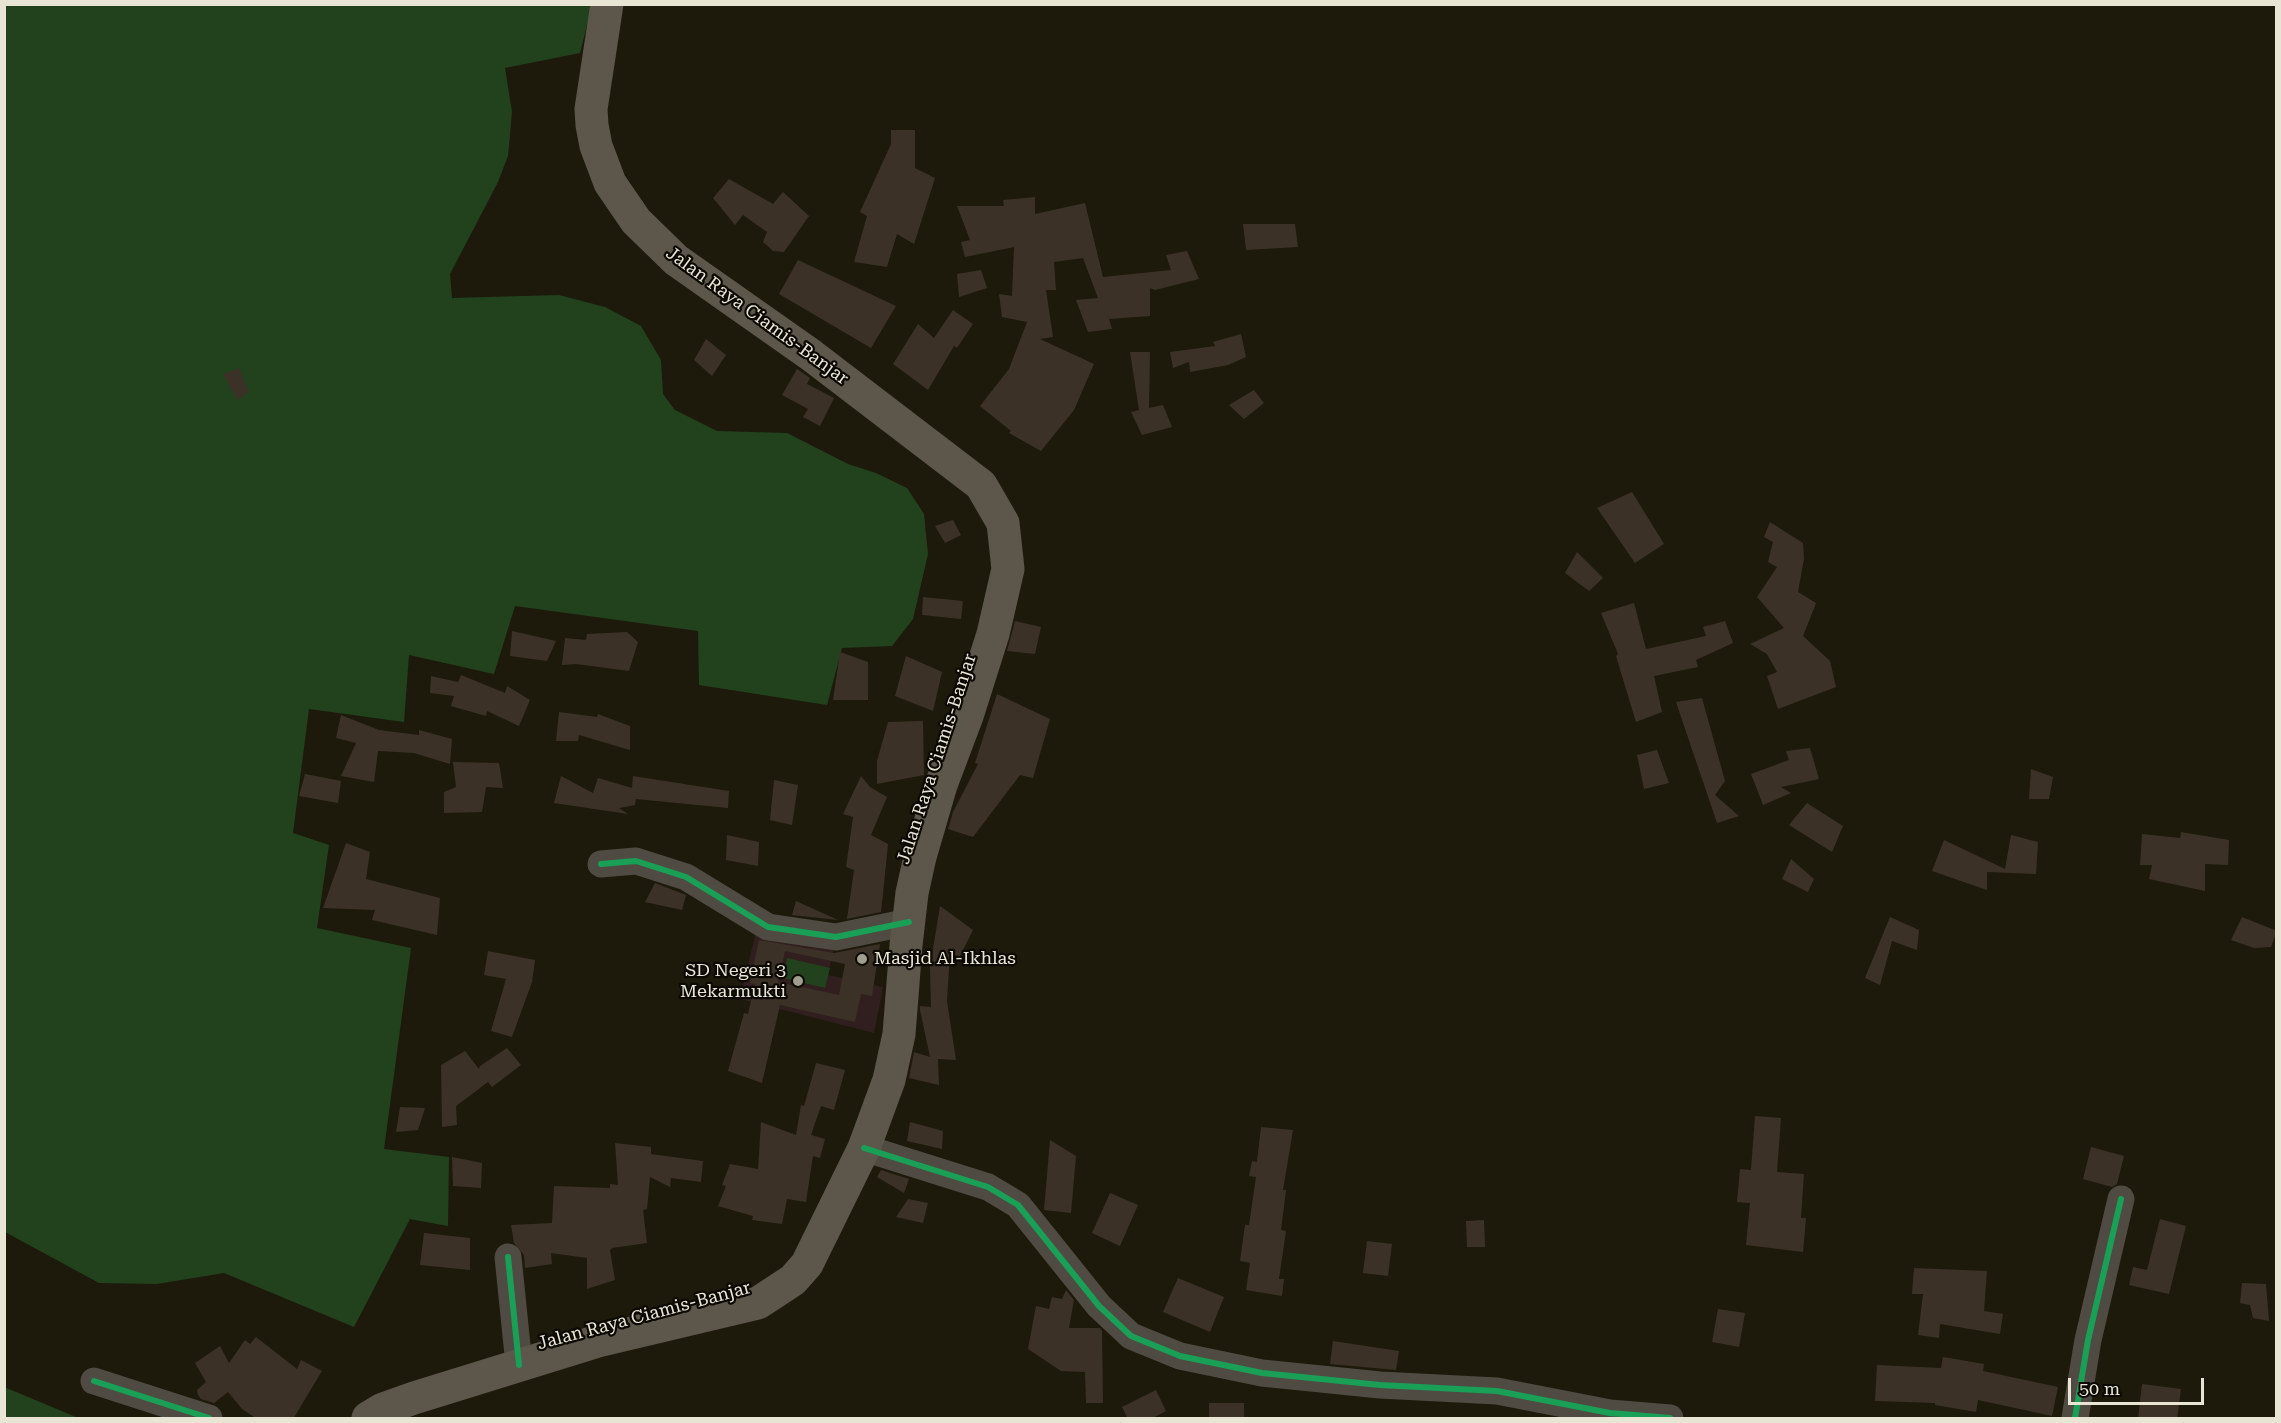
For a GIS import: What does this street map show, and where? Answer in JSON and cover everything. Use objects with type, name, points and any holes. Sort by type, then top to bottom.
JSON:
[{"type":"highway","name":"Jalan Raya Ciamis-Banjar","points":[[368,1419],[393,1405],[519,1365],[656,1325],[745,1307],[773,1295],[793,1280],[807,1264],[864,1148],[889,1080],[899,1034],[909,922],[923,846],[941,785],[967,716],[993,634],[1008,569],[1003,523],[981,485],[811,355],[676,260],[636,221],[610,183],[596,146],[592,125],[591,109],[607,4]]},
{"type":"street","points":[[601,864],[636,861],[686,877],[768,927],[829,937],[909,922]]},
{"type":"street","points":[[864,1148],[988,1187],[1018,1205],[1099,1305],[1131,1336],[1180,1356],[1262,1373],[1380,1385],[1497,1392],[1610,1413],[1670,1419]]},
{"type":"street","points":[[2075,1419],[2088,1340],[2121,1199]]},
{"type":"street","points":[[508,1257],[519,1365]]},
{"type":"street","points":[[94,1381],[209,1419]]},
{"type":"shaded area","name":"SD Negeri 3 Mekarmukti","points":[[757,927],[835,944],[828,975],[883,987],[874,1033],[740,999]]},
{"type":"green space","points":[[4,5],[592,5],[580,53],[505,68],[512,112],[508,156],[498,182],[450,274],[452,298],[559,295],[605,307],[641,326],[661,360],[663,394],[675,410],[717,431],[787,433],[848,464],[876,473],[907,488],[924,514],[928,554],[913,619],[892,646],[842,648],[827,705],[699,685],[698,631],[515,606],[494,674],[409,655],[404,722],[309,709],[293,833],[329,845],[317,928],[411,948],[384,1149],[449,1157],[448,1226],[410,1219],[354,1327],[224,1273],[157,1284],[99,1283],[5,1232]]},
{"type":"green space","points":[[787,958],[830,968],[825,988],[783,978]]},
{"type":"green space","points":[[4,1387],[76,1417],[76,1418],[5,1418]]},
{"type":"building","points":[[891,130],[915,130],[915,168],[935,178],[914,244],[897,234],[887,267],[854,262],[867,216],[860,212],[891,144]]},
{"type":"building","points":[[729,179],[773,204],[783,192],[809,216],[784,252],[773,251],[763,242],[767,232],[743,215],[735,225],[713,198]]},
{"type":"building","points":[[1035,197],[1035,214],[1085,203],[1103,277],[1171,270],[1166,255],[1187,251],[1199,279],[1155,290],[1150,288],[1150,316],[1109,319],[1112,329],[1088,332],[1076,300],[1098,298],[1083,258],[1054,262],[1056,290],[1046,290],[1053,337],[1040,339],[1094,364],[1074,410],[1041,451],[1009,433],[1011,431],[980,406],[1009,369],[1027,322],[1002,317],[999,294],[1012,296],[1014,247],[965,257],[961,242],[970,240],[957,206],[1004,206],[1003,200]]},
{"type":"building","points":[[1243,224],[1295,224],[1298,247],[1246,250]]},
{"type":"building","points":[[798,260],[896,306],[871,348],[779,294]]},
{"type":"building","points":[[981,270],[987,288],[959,297],[957,274]]},
{"type":"building","points":[[953,310],[973,324],[957,348],[954,346],[928,390],[893,364],[918,324],[934,338]]},
{"type":"building","points":[[1241,334],[1246,357],[1228,365],[1190,372],[1189,362],[1173,368],[1170,352],[1215,346],[1213,342]]},
{"type":"building","points":[[706,339],[726,355],[712,376],[694,360]]},
{"type":"building","points":[[1130,352],[1150,352],[1149,408],[1163,405],[1172,427],[1142,435],[1131,412],[1139,410]]},
{"type":"building","points":[[239,368],[249,392],[238,400],[223,374]]},
{"type":"building","points":[[797,369],[810,378],[807,384],[834,398],[820,426],[803,417],[808,409],[782,395]]},
{"type":"building","points":[[1254,390],[1264,403],[1244,419],[1229,405]]},
{"type":"building","points":[[1632,492],[1664,544],[1635,563],[1597,508]]},
{"type":"building","points":[[953,520],[961,535],[945,543],[935,526]]},
{"type":"building","points":[[1770,522],[1803,543],[1804,559],[1798,592],[1816,603],[1803,636],[1830,661],[1836,687],[1778,709],[1767,676],[1777,672],[1767,654],[1750,644],[1784,628],[1757,597],[1777,567],[1768,562],[1773,542],[1764,537]]},
{"type":"building","points":[[1577,552],[1603,578],[1589,591],[1565,573]]},
{"type":"building","points":[[923,597],[963,601],[961,619],[922,615]]},
{"type":"building","points":[[1634,603],[1646,649],[1706,636],[1703,627],[1725,621],[1733,643],[1696,660],[1698,667],[1654,676],[1662,712],[1636,722],[1616,656],[1618,654],[1601,613]]},
{"type":"building","points":[[1015,621],[1041,627],[1035,654],[1007,651]]},
{"type":"building","points":[[512,631],[556,641],[547,661],[510,656]]},
{"type":"building","points":[[627,632],[638,642],[629,671],[576,664],[562,665],[565,638],[586,640],[587,634]]},
{"type":"building","points":[[840,652],[868,662],[868,700],[833,700]]},
{"type":"building","points":[[906,656],[942,672],[933,711],[895,696]]},
{"type":"building","points":[[461,675],[505,693],[507,686],[530,700],[519,726],[487,711],[486,716],[451,706],[454,696],[430,693],[431,676],[458,682]]},
{"type":"building","points":[[997,694],[1050,719],[1033,778],[1020,775],[973,837],[948,829],[953,812],[978,764],[975,763]]},
{"type":"building","points":[[1702,698],[1725,781],[1715,795],[1739,816],[1717,823],[1676,702]]},
{"type":"building","points":[[559,712],[597,717],[598,714],[630,726],[630,750],[579,735],[578,741],[556,741]]},
{"type":"building","points":[[341,715],[379,730],[419,735],[419,730],[452,739],[450,764],[414,753],[378,751],[374,782],[341,776],[356,743],[336,738]]},
{"type":"building","points":[[923,721],[924,775],[877,784],[877,761],[888,722]]},
{"type":"building","points":[[1810,748],[1819,779],[1781,787],[1791,793],[1763,805],[1751,774],[1789,760],[1786,751]]},
{"type":"building","points":[[1657,750],[1669,783],[1644,789],[1637,755]]},
{"type":"building","points":[[453,762],[499,763],[503,788],[486,787],[482,812],[444,813],[444,792],[456,787]]},
{"type":"building","points":[[2031,769],[2053,777],[2049,799],[2029,799]]},
{"type":"building","points":[[305,774],[341,781],[338,803],[299,796]]},
{"type":"building","points":[[561,776],[593,793],[598,778],[632,788],[633,776],[729,791],[728,808],[636,799],[635,805],[619,808],[628,814],[554,803]]},
{"type":"building","points":[[861,776],[870,787],[887,797],[871,835],[888,844],[881,912],[847,919],[854,870],[846,867],[853,817],[843,814]]},
{"type":"building","points":[[774,780],[798,785],[792,825],[770,820]]},
{"type":"building","points":[[1807,803],[1843,826],[1832,852],[1789,825]]},
{"type":"building","points":[[2181,832],[2229,840],[2228,865],[2205,864],[2205,891],[2149,879],[2152,865],[2140,865],[2142,834],[2180,838]]},
{"type":"building","points":[[727,835],[759,842],[758,866],[726,860]]},
{"type":"building","points":[[2011,835],[2038,842],[2036,874],[1987,872],[1987,890],[1932,871],[1944,840],[2005,869]]},
{"type":"building","points":[[346,843],[370,852],[366,879],[440,898],[437,935],[372,920],[375,910],[323,908]]},
{"type":"building","points":[[1791,859],[1814,879],[1808,892],[1782,879]]},
{"type":"building","points":[[655,883],[686,895],[682,910],[645,902]]},
{"type":"building","points":[[796,901],[838,920],[792,915]]},
{"type":"building","points":[[940,906],[973,930],[959,958],[950,952],[947,1001],[956,1060],[938,1059],[939,1085],[909,1078],[914,1052],[930,1057],[920,1006],[931,1007],[930,967]]},
{"type":"building","points":[[1890,917],[1919,930],[1917,950],[1892,941],[1880,985],[1865,978]]},
{"type":"building","points":[[2242,917],[2277,931],[2271,947],[2254,948],[2231,940]]},
{"type":"building","points":[[759,940],[834,953],[880,944],[872,996],[861,994],[855,1022],[780,1005],[762,1083],[728,1071],[744,1013],[748,1014],[755,984],[750,983]],"holes":[[[785,951],[845,964],[839,995],[778,982]]]},
{"type":"building","points":[[488,951],[535,960],[532,982],[512,1037],[491,1031],[506,979],[484,975]]},
{"type":"building","points":[[507,1048],[521,1065],[492,1087],[488,1082],[456,1106],[457,1125],[442,1127],[441,1065],[465,1051],[479,1069],[480,1066]]},
{"type":"building","points":[[816,1063],[845,1070],[834,1110],[821,1106],[811,1135],[825,1139],[820,1158],[813,1156],[806,1202],[787,1199],[782,1224],[752,1220],[753,1216],[718,1206],[726,1186],[722,1185],[730,1164],[758,1169],[761,1122],[796,1135],[801,1105],[804,1106]]},
{"type":"building","points":[[400,1107],[425,1108],[418,1130],[396,1132]]},
{"type":"building","points":[[1755,1116],[1781,1118],[1777,1172],[1804,1174],[1801,1218],[1806,1218],[1803,1252],[1746,1245],[1750,1203],[1737,1202],[1740,1169],[1751,1170]]},
{"type":"building","points":[[910,1122],[943,1131],[942,1149],[907,1141]]},
{"type":"building","points":[[1261,1127],[1293,1130],[1283,1190],[1286,1190],[1281,1230],[1286,1231],[1279,1279],[1284,1279],[1282,1296],[1246,1290],[1250,1263],[1240,1261],[1245,1225],[1249,1225],[1256,1177],[1249,1176],[1252,1161],[1257,1162]]},
{"type":"building","points":[[1050,1140],[1076,1156],[1071,1213],[1044,1210]]},
{"type":"building","points":[[615,1143],[651,1147],[651,1154],[703,1161],[701,1182],[671,1178],[670,1187],[650,1177],[647,1209],[643,1210],[647,1243],[610,1250],[615,1280],[587,1289],[587,1258],[551,1253],[552,1264],[525,1268],[524,1255],[514,1243],[511,1225],[552,1223],[554,1186],[610,1188],[610,1184],[618,1185]]},
{"type":"building","points":[[2091,1147],[2124,1156],[2117,1184],[2112,1187],[2083,1179]]},
{"type":"building","points":[[452,1157],[482,1163],[481,1188],[453,1186]]},
{"type":"building","points":[[881,1170],[909,1179],[904,1193],[877,1177]]},
{"type":"building","points":[[1110,1193],[1138,1205],[1120,1246],[1092,1233]]},
{"type":"building","points":[[908,1199],[928,1203],[923,1223],[896,1217]]},
{"type":"building","points":[[2160,1219],[2186,1226],[2169,1294],[2129,1285],[2133,1267],[2147,1270]]},
{"type":"building","points":[[1484,1220],[1485,1247],[1467,1247],[1466,1221]]},
{"type":"building","points":[[424,1233],[470,1238],[470,1270],[420,1265]]},
{"type":"building","points":[[1367,1241],[1392,1244],[1388,1276],[1363,1273]]},
{"type":"building","points":[[1914,1268],[1987,1271],[1984,1311],[2003,1314],[2000,1334],[1940,1324],[1939,1338],[1918,1335],[1923,1294],[1912,1294]]},
{"type":"building","points":[[1178,1278],[1224,1297],[1210,1332],[1163,1312]]},
{"type":"building","points":[[2242,1283],[2266,1284],[2269,1321],[2253,1318],[2250,1305],[2240,1303]]},
{"type":"building","points":[[1066,1290],[1074,1300],[1069,1328],[1100,1328],[1102,1331],[1103,1403],[1086,1403],[1085,1372],[1061,1371],[1028,1349],[1036,1306],[1049,1309],[1052,1297],[1062,1299]]},
{"type":"building","points":[[1718,1309],[1745,1313],[1739,1347],[1712,1342]]},
{"type":"building","points":[[256,1337],[297,1369],[301,1360],[322,1371],[293,1419],[257,1419],[242,1409],[228,1392],[214,1403],[201,1399],[198,1395],[197,1390],[206,1382],[195,1363],[220,1346],[229,1363],[245,1340],[250,1344]]},
{"type":"building","points":[[1333,1341],[1399,1351],[1396,1370],[1330,1364]]},
{"type":"building","points":[[1943,1357],[1984,1364],[1983,1371],[2058,1387],[2052,1416],[1978,1400],[1976,1412],[1935,1405],[1935,1403],[1875,1401],[1877,1365],[1941,1368]]},
{"type":"building","points":[[2142,1384],[2181,1389],[2177,1419],[2138,1419]]},
{"type":"building","points":[[1156,1390],[1166,1411],[1151,1419],[1128,1419],[1122,1407]]},
{"type":"building","points":[[1209,1403],[1244,1403],[1244,1419],[1209,1419]]},
{"type":"cycle path","points":[[601,864],[636,861],[686,877],[768,927],[836,937],[909,922]]},
{"type":"cycle path","points":[[864,1148],[988,1187],[1018,1205],[1099,1306],[1131,1336],[1180,1356],[1262,1373],[1380,1385],[1497,1391],[1610,1413],[1670,1418]]},
{"type":"cycle path","points":[[2075,1418],[2088,1340],[2121,1199]]},
{"type":"cycle path","points":[[508,1257],[519,1365]]},
{"type":"cycle path","points":[[94,1381],[209,1418]]},
{"type":"place","name":"Masjid Al-Ikhlas","points":[[862,959]]},
{"type":"place","name":"SD Negeri 3 Mekarmukti","points":[[798,981]]}]
